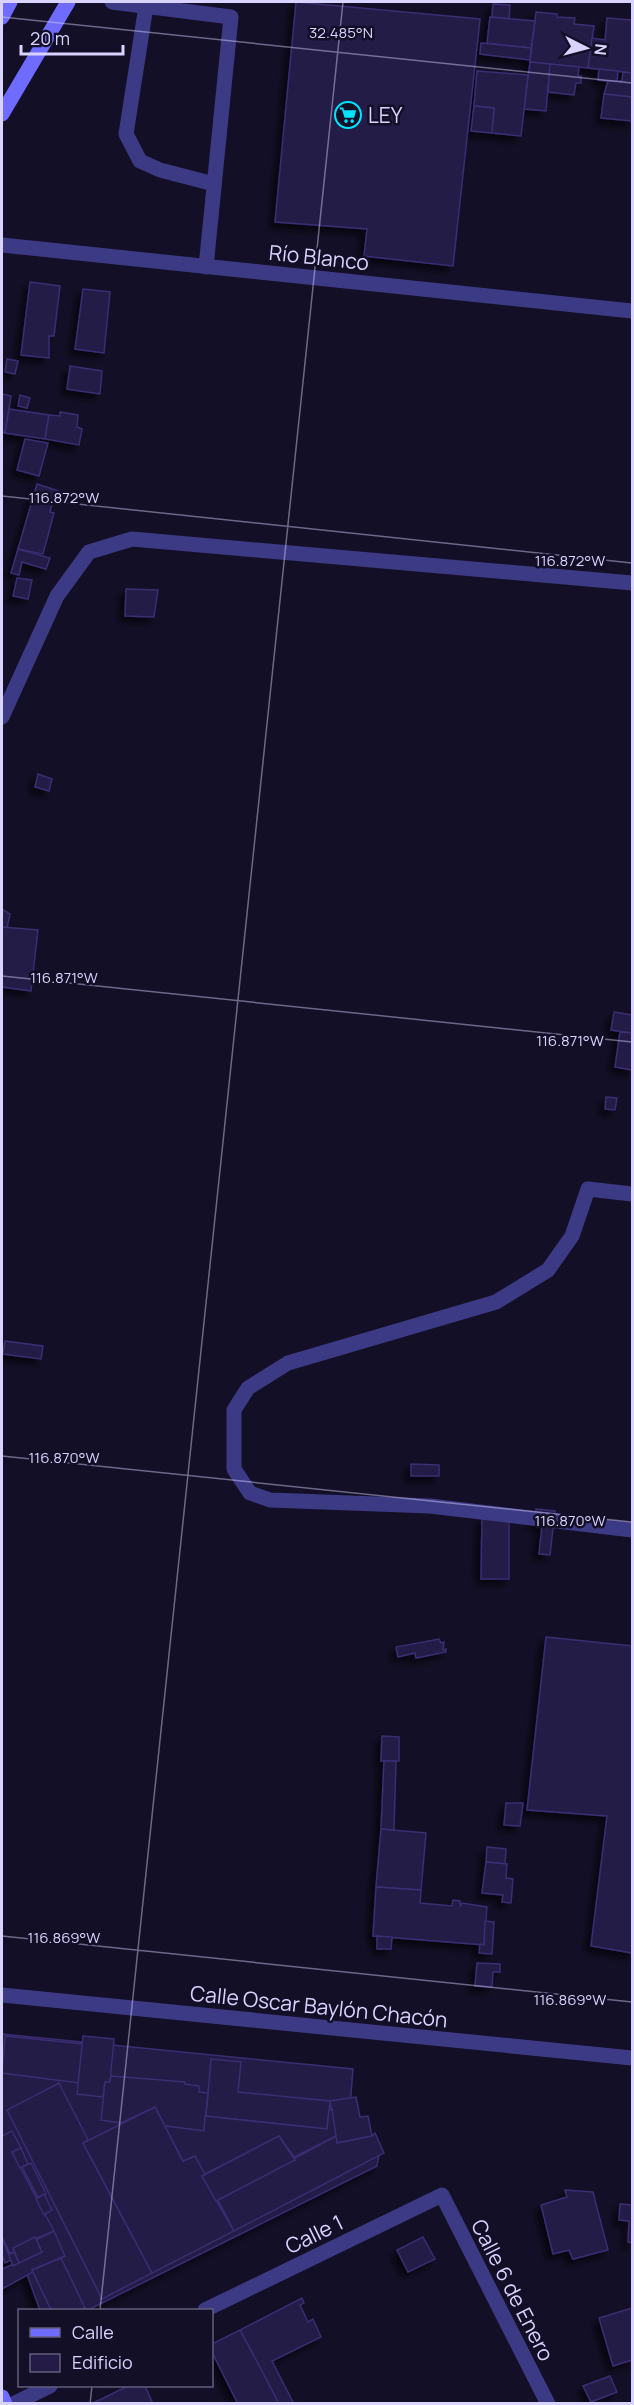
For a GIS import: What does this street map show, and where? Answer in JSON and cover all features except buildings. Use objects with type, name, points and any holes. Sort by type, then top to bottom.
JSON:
[{"type":"main road","points":[[2,17],[10,2]]},
{"type":"main road","points":[[2,114],[68,2]]},
{"type":"main road","points":[[2,2397],[5,2403]]},
{"type":"street","points":[[112,2],[231,17],[206,267]]},
{"type":"street","points":[[146,6],[126,134],[140,161],[214,184]]},
{"type":"street","name":"Río Blanco","points":[[2,245],[633,311]]},
{"type":"street","points":[[2,717],[57,596],[89,552],[132,539],[633,583]]},
{"type":"street","points":[[633,1194],[588,1189],[572,1236],[548,1270],[496,1302],[288,1363],[248,1388],[234,1410],[234,1469],[250,1493],[270,1500],[430,1506],[633,1530]]},
{"type":"street","name":"Calle Oscar Baylón Chacón","points":[[2,1995],[633,2058]]},
{"type":"street","name":"Calle 1","points":[[207,2309],[442,2195]]},
{"type":"street","name":"Calle 6 de Enero","points":[[442,2195],[548,2403]]},
{"type":"street","points":[[13,2403],[46,2387]]},
{"type":"place","name":"LEY","points":[[348,115]]}]
